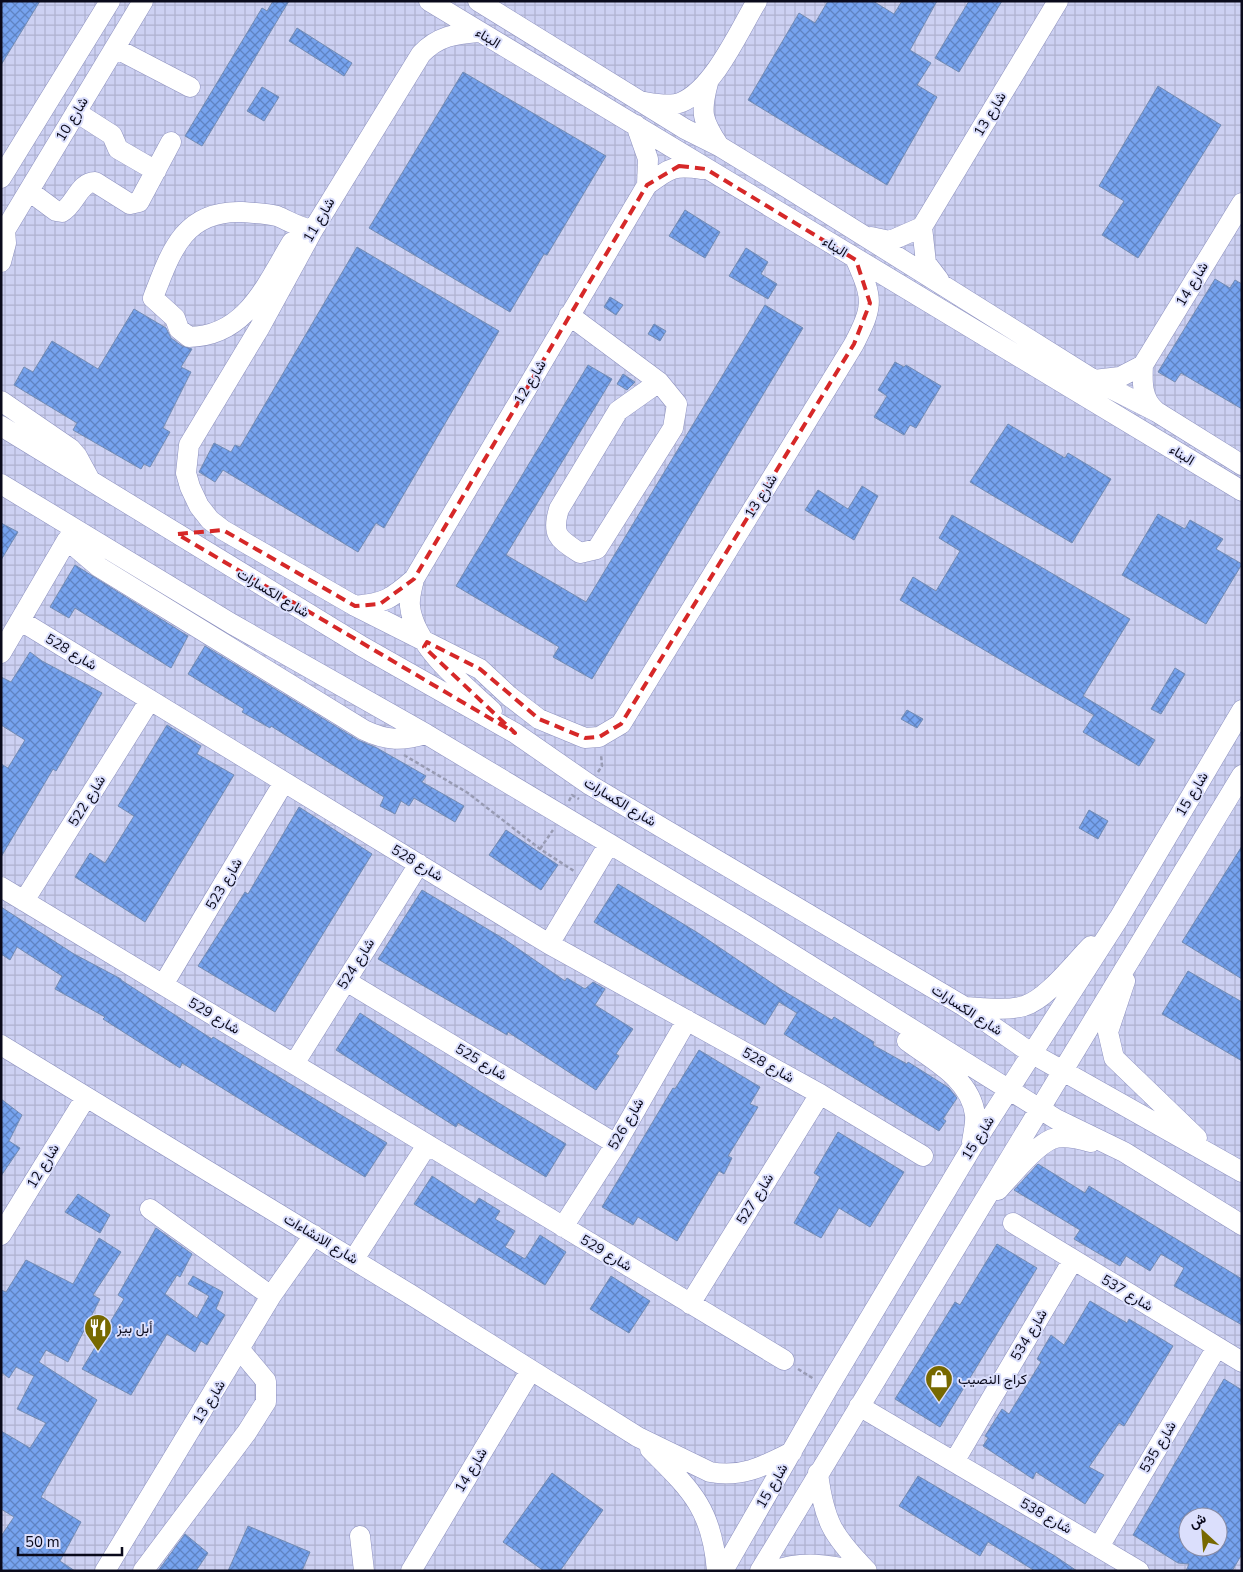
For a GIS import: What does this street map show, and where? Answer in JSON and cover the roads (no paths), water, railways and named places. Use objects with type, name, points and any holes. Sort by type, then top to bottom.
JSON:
[{"type":"street","name":"شارع 10","points":[[1,178],[110,1]]},
{"type":"street","name":"شارع 10","points":[[3,234],[143,1]]},
{"type":"street","name":"البناء","points":[[429,1],[1242,491]]},
{"type":"street","name":"البناء","points":[[478,1],[492,6],[685,129],[719,146],[940,282],[1094,380],[1157,412],[1242,465]]},
{"type":"street","points":[[719,146],[710,132],[702,107],[708,83],[757,1]]},
{"type":"street","name":"شارع 13","points":[[922,227],[1058,1]]},
{"type":"street","name":"شارع 11","points":[[189,445],[260,327],[306,229],[421,54],[439,39],[453,34],[478,32]]},
{"type":"street","points":[[115,48],[190,86]]},
{"type":"street","points":[[640,101],[658,105],[680,103],[694,95],[708,83]]},
{"type":"street","points":[[76,112],[112,135],[118,149],[156,171]]},
{"type":"street","name":"شارع 12","points":[[636,126],[648,159],[647,185]]},
{"type":"street","points":[[29,191],[56,211],[62,212],[69,208],[84,186],[90,182],[95,182],[130,204],[134,204],[139,202],[171,142]]},
{"type":"street","name":"شارع 12","points":[[355,606],[380,604],[397,594],[414,579],[647,185],[667,171],[679,166],[706,169]]},
{"type":"street","name":"شارع 14","points":[[1143,366],[1242,203]]},
{"type":"street","points":[[232,212],[276,216],[306,229],[258,298],[246,312],[225,330],[207,337],[189,337],[179,328],[175,318],[153,298],[168,260],[185,233],[210,215],[232,212]]},
{"type":"street","points":[[862,235],[890,241],[922,227],[926,263],[940,282]]},
{"type":"street","points":[[1,262],[6,243],[3,234]]},
{"type":"street","name":"شارع 13","points":[[621,724],[854,344],[867,318],[870,303],[869,290],[856,260]]},
{"type":"street","points":[[569,316],[659,382],[677,404],[673,428],[597,548],[580,553],[560,540],[554,526],[559,509],[618,410],[659,382]]},
{"type":"street","points":[[1094,380],[1120,377],[1143,366],[1142,379],[1147,404],[1157,412]]},
{"type":"street","points":[[1,401],[71,449],[90,480]]},
{"type":"street","name":"شارع الكسارات","points":[[1,426],[363,647],[515,733],[590,785],[965,1007],[1031,1053],[1242,1172]]},
{"type":"street","name":"شارع الكسارات","points":[[189,445],[186,473],[190,487],[199,506],[210,520],[223,530],[355,606],[480,669],[509,696],[539,719],[585,738],[599,736],[621,724]]},
{"type":"street","points":[[1,484],[232,624],[426,734],[742,923],[1056,1119],[1124,1152],[1242,1225]]},
{"type":"street","points":[[177,534],[223,530]]},
{"type":"street","points":[[1,653],[67,540],[99,567],[380,738],[401,740],[426,734]]},
{"type":"street","name":"شارع 12","points":[[414,579],[409,605],[415,627],[424,641]]},
{"type":"street","name":"شارع 528","points":[[21,621],[549,944],[820,1094],[923,1156]]},
{"type":"street","points":[[232,624],[259,664]]},
{"type":"street","points":[[424,641],[449,671],[515,733]]},
{"type":"street","name":"شارع 522","points":[[24,901],[150,700]]},
{"type":"street","name":"شارع 15","points":[[724,1571],[828,1388],[972,1147],[1119,918],[1242,710]]},
{"type":"street","points":[[760,1571],[1038,1108],[1063,1072],[1137,946],[1242,775]]},
{"type":"street","name":"شارع 523","points":[[163,985],[284,782]]},
{"type":"street","points":[[549,944],[609,844]]},
{"type":"street","name":"شارع 524","points":[[294,1064],[419,864]]},
{"type":"street","name":"شارع 529","points":[[1,887],[784,1360]]},
{"type":"street","points":[[965,1007],[1002,1008],[1025,1006],[1045,993],[1119,918]]},
{"type":"street","points":[[1137,946],[1108,1032],[1114,1058],[1219,1158]]},
{"type":"street","name":"شارع 525","points":[[346,981],[616,1144]]},
{"type":"street","points":[[846,988],[895,1033],[953,1073],[968,1093],[975,1114],[972,1147]]},
{"type":"street","name":"شارع 526","points":[[563,1227],[616,1144],[687,1020]]},
{"type":"street","name":"شارع الانشاءات","points":[[1,1045],[314,1234],[638,1437],[710,1472],[730,1475],[759,1468],[792,1452]]},
{"type":"street","name":"شارع 527","points":[[690,1304],[820,1094]]},
{"type":"street","name":"شارع 12","points":[[1,1235],[86,1097]]},
{"type":"street","points":[[972,1219],[1037,1151],[1053,1139],[1077,1138],[1124,1152]]},
{"type":"street","points":[[354,1259],[427,1145]]},
{"type":"street","points":[[150,1209],[272,1296]]},
{"type":"street","name":"شارع 537","points":[[1013,1223],[1242,1362]]},
{"type":"street","name":"شارع 13","points":[[105,1571],[272,1296],[314,1234]]},
{"type":"street","name":"شارع 534","points":[[954,1462],[1073,1260]]},
{"type":"street","name":"شارع 535","points":[[1099,1547],[1217,1347]]},
{"type":"street","points":[[143,1571],[247,1432],[266,1402],[266,1382],[240,1351]]},
{"type":"street","name":"شارع 14","points":[[411,1571],[531,1370]]},
{"type":"street","points":[[859,1406],[954,1462]]},
{"type":"street","name":"شارع الانشاءات","points":[[638,1437],[682,1481],[699,1504],[711,1529],[717,1571]]},
{"type":"street","name":"شارع 538","points":[[954,1462],[1139,1571]]},
{"type":"street","points":[[818,1473],[822,1504],[828,1521],[838,1540],[867,1571]]},
{"type":"street","points":[[360,1536],[364,1571]]},
{"type":"street","points":[[774,1571],[786,1566],[806,1564],[825,1564],[858,1571]]},
{"type":"place","name":"أبل بيز","points":[[98,1352]]},
{"type":"place","name":"كراج النصيب","points":[[939,1403]]}]
